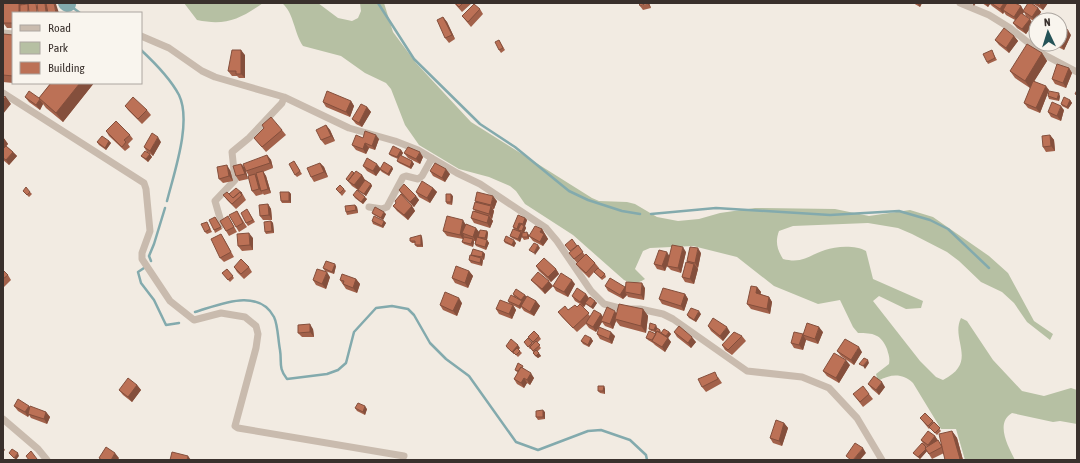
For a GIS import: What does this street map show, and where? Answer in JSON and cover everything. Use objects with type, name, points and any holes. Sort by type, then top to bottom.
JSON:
[{"type":"street","points":[[960,3],[988,15],[1004,24],[1041,53],[1077,72]]},
{"type":"street","points":[[142,36],[169,48],[202,71],[214,77],[284,97],[348,128],[397,142],[432,158],[457,173],[480,184],[546,228],[557,240],[591,292],[604,304],[623,309],[640,309],[663,314],[673,319],[747,371],[802,377],[829,388],[857,418],[882,460]]},
{"type":"street","points":[[3,93],[144,183],[146,189],[150,232],[142,253],[142,259],[170,301],[194,320],[221,312],[245,316],[256,326],[258,334],[256,348],[235,426],[238,428],[404,456]]},
{"type":"street","points":[[222,225],[215,201],[235,180],[232,152],[249,138],[282,103],[284,97]]},
{"type":"street","points":[[369,207],[382,209],[387,207],[404,177],[406,176],[418,179],[422,176],[432,158]]},
{"type":"street","points":[[3,418],[38,449],[47,460]]},
{"type":"green space","points":[[184,3],[263,3],[240,17],[232,20],[207,22],[197,20]]},
{"type":"green space","points":[[282,3],[318,3],[338,18],[352,21],[358,18],[361,11],[360,3],[384,3],[393,32],[416,63],[471,122],[599,201],[627,202],[635,204],[657,217],[678,221],[699,219],[720,213],[755,208],[835,209],[869,216],[910,210],[933,217],[989,256],[1008,273],[1034,321],[1053,334],[1050,340],[1027,322],[1014,303],[1002,292],[981,282],[947,252],[898,228],[868,223],[793,226],[779,231],[777,245],[783,259],[790,260],[801,260],[819,252],[835,248],[852,247],[866,251],[873,279],[923,301],[921,308],[906,309],[879,296],[873,301],[920,361],[936,377],[943,380],[954,373],[959,366],[962,358],[959,334],[961,318],[967,321],[993,360],[1022,391],[1044,396],[1071,388],[1077,390],[1077,424],[1060,421],[1053,422],[1012,413],[1007,417],[1004,423],[1004,435],[1015,460],[965,460],[956,429],[941,429],[913,383],[901,376],[887,377],[878,381],[876,374],[889,364],[889,357],[885,344],[876,335],[858,333],[853,327],[840,300],[818,304],[774,286],[737,257],[693,246],[650,248],[643,251],[635,269],[645,279],[634,283],[624,280],[573,235],[525,204],[516,191],[510,186],[489,177],[459,169],[419,145],[405,125],[391,89],[386,83],[365,73],[341,56],[303,46],[292,18]]},
{"type":"building","points":[[3,3],[19,3],[19,12],[12,12],[12,23],[3,23]]},
{"type":"building","points":[[28,3],[36,3],[37,12],[29,12]]},
{"type":"building","points":[[37,3],[45,3],[46,12],[38,12]]},
{"type":"building","points":[[46,3],[54,3],[56,12],[48,12]]},
{"type":"building","points":[[455,3],[463,3],[459,7]]},
{"type":"building","points":[[639,3],[647,3],[640,6]]},
{"type":"building","points":[[991,3],[1004,3],[1000,9]]},
{"type":"building","points":[[1007,3],[1015,3],[1021,6],[1014,17],[1003,10]]},
{"type":"building","points":[[1028,3],[1031,3],[1038,8],[1035,12],[1028,12],[1028,14],[1023,11]]},
{"type":"building","points":[[28,4],[28,12],[20,12],[20,5]]},
{"type":"building","points":[[474,4],[480,9],[468,22],[462,16]]},
{"type":"building","points":[[1021,13],[1028,18],[1028,22],[1022,29],[1013,23]]},
{"type":"building","points":[[443,17],[452,35],[445,38],[437,20]]},
{"type":"building","points":[[1004,28],[1014,36],[1006,48],[995,40]]},
{"type":"building","points":[[3,34],[12,35],[12,76],[3,75]]},
{"type":"building","points":[[499,40],[503,48],[499,50],[495,42]]},
{"type":"building","points":[[1027,44],[1028,52],[1042,53],[1025,81],[1010,71]]},
{"type":"building","points":[[232,50],[241,50],[241,74],[236,74],[236,71],[228,71]]},
{"type":"building","points":[[992,50],[995,58],[987,62],[983,54]]},
{"type":"building","points":[[1057,64],[1069,68],[1063,83],[1052,79]]},
{"type":"building","points":[[1033,81],[1046,86],[1036,108],[1024,103]]},
{"type":"building","points":[[50,84],[79,84],[56,113],[39,98]]},
{"type":"building","points":[[29,91],[40,99],[36,105],[25,97]]},
{"type":"building","points":[[327,91],[351,101],[346,112],[323,102]]},
{"type":"building","points":[[1049,91],[1059,93],[1057,99],[1048,96]]},
{"type":"building","points":[[133,97],[147,110],[138,119],[125,106]]},
{"type":"building","points":[[1064,97],[1070,100],[1067,107],[1061,104]]},
{"type":"building","points":[[1052,102],[1061,106],[1057,116],[1048,112]]},
{"type":"building","points":[[361,104],[367,107],[359,123],[352,119]]},
{"type":"building","points":[[271,117],[282,130],[262,147],[254,138],[264,128],[262,125]]},
{"type":"building","points":[[116,121],[130,135],[124,140],[126,142],[122,147],[106,131]]},
{"type":"building","points":[[326,125],[331,136],[321,140],[316,130]]},
{"type":"building","points":[[365,131],[376,135],[372,146],[365,143],[363,149],[352,145],[356,135],[363,138]]},
{"type":"building","points":[[152,133],[158,137],[150,151],[144,147]]},
{"type":"building","points":[[1050,135],[1051,146],[1043,147],[1042,136]]},
{"type":"building","points":[[102,136],[109,141],[105,148],[97,142]]},
{"type":"building","points":[[6,146],[13,152],[6,160],[3,158],[3,149]]},
{"type":"building","points":[[393,146],[401,150],[397,157],[389,154]]},
{"type":"building","points":[[408,147],[420,152],[416,159],[404,153]]},
{"type":"building","points":[[145,151],[150,154],[146,159],[141,156]]},
{"type":"building","points":[[267,155],[270,163],[246,171],[243,164]]},
{"type":"building","points":[[400,155],[412,161],[410,167],[397,161]]},
{"type":"building","points":[[367,158],[377,164],[373,171],[363,166]]},
{"type":"building","points":[[294,161],[300,171],[295,175],[289,164]]},
{"type":"building","points":[[384,162],[392,167],[388,174],[380,169]]},
{"type":"building","points":[[320,163],[324,172],[311,177],[307,168]]},
{"type":"building","points":[[435,163],[446,169],[442,178],[430,171]]},
{"type":"building","points":[[241,164],[245,174],[236,176],[233,166]]},
{"type":"building","points":[[227,165],[229,176],[219,179],[217,167]]},
{"type":"building","points":[[263,171],[268,189],[261,191],[256,173]]},
{"type":"building","points":[[352,171],[354,173],[348,181],[346,179]]},
{"type":"building","points":[[356,171],[362,175],[354,185],[348,181]]},
{"type":"building","points":[[255,174],[259,189],[252,191],[248,176]]},
{"type":"building","points":[[365,180],[371,184],[364,194],[358,190]]},
{"type":"building","points":[[422,181],[433,188],[427,198],[416,192]]},
{"type":"building","points":[[404,184],[416,196],[410,202],[399,190]]},
{"type":"building","points":[[340,185],[344,189],[340,193],[336,189]]},
{"type":"building","points":[[26,187],[30,192],[27,195],[23,191]]},
{"type":"building","points":[[236,188],[242,193],[241,194],[240,192],[233,198],[229,194]]},
{"type":"building","points":[[357,190],[365,197],[361,202],[353,195]]},
{"type":"building","points":[[227,192],[233,198],[240,192],[242,195],[232,204],[223,195]]},
{"type":"building","points":[[280,192],[289,192],[289,201],[281,201]]},
{"type":"building","points":[[477,192],[493,196],[491,205],[475,201]]},
{"type":"building","points":[[401,194],[412,206],[404,215],[393,206]]},
{"type":"building","points":[[446,194],[451,194],[451,202],[446,202]]},
{"type":"building","points":[[475,202],[491,206],[489,214],[473,209]]},
{"type":"building","points":[[268,204],[269,215],[260,216],[259,205]]},
{"type":"building","points":[[355,205],[356,210],[346,212],[345,206]]},
{"type":"building","points":[[375,207],[384,212],[381,218],[372,213]]},
{"type":"building","points":[[247,209],[253,220],[246,223],[241,213]]},
{"type":"building","points":[[237,211],[243,223],[236,227],[229,215]]},
{"type":"building","points":[[473,211],[489,216],[487,223],[471,218]]},
{"type":"building","points":[[518,215],[525,218],[523,224],[519,223],[517,229],[513,227]]},
{"type":"building","points":[[228,216],[234,227],[226,231],[220,221]]},
{"type":"building","points":[[374,216],[384,221],[382,226],[372,221]]},
{"type":"building","points":[[447,216],[463,220],[460,235],[443,231]]},
{"type":"building","points":[[215,217],[221,227],[214,230],[209,220]]},
{"type":"building","points":[[271,221],[272,231],[265,232],[264,222]]},
{"type":"building","points":[[207,222],[210,229],[205,232],[201,224]]},
{"type":"building","points":[[466,224],[476,228],[473,237],[462,233]]},
{"type":"building","points":[[521,224],[524,226],[522,231],[518,230]]},
{"type":"building","points":[[535,226],[542,229],[540,232],[544,234],[540,242],[529,236]]},
{"type":"building","points":[[513,229],[521,232],[518,239],[510,236]]},
{"type":"building","points":[[480,230],[487,231],[485,238],[478,237]]},
{"type":"building","points":[[527,232],[528,237],[522,237],[522,233]]},
{"type":"building","points":[[249,233],[250,245],[238,246],[237,234]]},
{"type":"building","points":[[221,234],[231,252],[220,258],[211,239]]},
{"type":"building","points":[[421,235],[421,245],[415,245],[415,241],[410,241],[410,238]]},
{"type":"building","points":[[506,236],[514,240],[512,245],[504,241]]},
{"type":"building","points":[[464,237],[473,239],[471,244],[462,242]]},
{"type":"building","points":[[477,237],[487,240],[485,247],[475,244]]},
{"type":"building","points":[[572,239],[577,246],[570,251],[565,245]]},
{"type":"building","points":[[534,243],[538,245],[534,253],[529,250]]},
{"type":"building","points":[[578,245],[583,252],[574,259],[569,253]]},
{"type":"building","points":[[672,245],[683,247],[678,268],[667,266]]},
{"type":"building","points":[[690,247],[698,248],[695,263],[687,261]]},
{"type":"building","points":[[473,249],[483,252],[482,257],[471,255]]},
{"type":"building","points":[[659,250],[667,252],[662,266],[654,264]]},
{"type":"building","points":[[586,254],[595,263],[586,273],[576,264]]},
{"type":"building","points":[[470,255],[481,258],[480,263],[469,260]]},
{"type":"building","points":[[544,258],[556,269],[548,277],[536,266]]},
{"type":"building","points":[[241,259],[249,267],[241,274],[234,267]]},
{"type":"building","points":[[326,261],[335,264],[332,272],[323,268]]},
{"type":"building","points":[[686,262],[694,264],[690,279],[682,277]]},
{"type":"building","points":[[456,266],[469,271],[465,283],[452,278]]},
{"type":"building","points":[[598,268],[605,274],[601,278],[594,272]]},
{"type":"building","points":[[227,269],[233,276],[228,280],[222,273]]},
{"type":"building","points":[[317,269],[327,272],[322,284],[313,280]]},
{"type":"building","points":[[3,270],[8,275],[3,279]]},
{"type":"building","points":[[538,272],[549,281],[542,289],[531,280]]},
{"type":"building","points":[[561,273],[572,280],[564,292],[553,286]]},
{"type":"building","points":[[342,274],[356,279],[353,288],[343,284],[344,281],[340,280]]},
{"type":"building","points":[[610,278],[625,287],[620,295],[605,286]]},
{"type":"building","points":[[626,282],[642,283],[641,295],[625,292]]},
{"type":"building","points":[[751,286],[757,287],[756,293],[769,297],[767,309],[747,304]]},
{"type":"building","points":[[577,288],[586,294],[580,302],[572,296]]},
{"type":"building","points":[[663,288],[685,294],[681,306],[659,299]]},
{"type":"building","points":[[516,289],[525,295],[521,300],[513,294]]},
{"type":"building","points":[[445,292],[459,298],[453,311],[440,305]]},
{"type":"building","points":[[511,295],[522,301],[519,306],[508,301]]},
{"type":"building","points":[[527,296],[536,301],[530,312],[521,306]]},
{"type":"building","points":[[590,297],[595,301],[591,307],[585,303]]},
{"type":"building","points":[[500,300],[513,305],[509,314],[496,309]]},
{"type":"building","points":[[580,304],[589,313],[573,328],[558,312],[565,306],[568,310],[575,305],[577,307]]},
{"type":"building","points":[[619,304],[643,309],[641,326],[615,319]]},
{"type":"building","points":[[607,307],[615,311],[610,324],[601,321]]},
{"type":"building","points":[[691,308],[699,311],[694,320],[687,315]]},
{"type":"building","points":[[594,310],[601,314],[593,327],[586,323]]},
{"type":"building","points":[[713,318],[727,327],[720,336],[708,326]]},
{"type":"building","points":[[650,323],[656,325],[654,330],[649,329]]},
{"type":"building","points":[[807,323],[819,327],[815,339],[803,335]]},
{"type":"building","points":[[310,324],[310,332],[298,333],[298,325]]},
{"type":"building","points":[[679,326],[692,337],[688,343],[674,332]]},
{"type":"building","points":[[599,327],[611,332],[609,339],[597,334]]},
{"type":"building","points":[[657,328],[660,330],[656,333],[655,332]]},
{"type":"building","points":[[664,329],[669,332],[666,336],[661,333]]},
{"type":"building","points":[[534,331],[539,336],[533,342],[528,337]]},
{"type":"building","points":[[649,331],[656,334],[652,340],[646,338]]},
{"type":"building","points":[[657,331],[668,338],[662,347],[652,341]]},
{"type":"building","points":[[734,332],[742,336],[728,350],[722,345]]},
{"type":"building","points":[[794,332],[803,334],[799,345],[791,343]]},
{"type":"building","points":[[585,335],[591,338],[588,345],[581,341]]},
{"type":"building","points":[[528,338],[532,343],[528,347],[524,342]]},
{"type":"building","points":[[511,339],[518,345],[512,352],[506,346]]},
{"type":"building","points":[[845,339],[859,347],[851,360],[837,351]]},
{"type":"building","points":[[536,341],[540,345],[533,351],[530,347]]},
{"type":"building","points":[[517,348],[520,351],[516,355],[513,352]]},
{"type":"building","points":[[536,350],[539,353],[536,356],[533,353]]},
{"type":"building","points":[[834,353],[846,360],[836,378],[823,371]]},
{"type":"building","points":[[864,358],[868,360],[863,366],[859,364]]},
{"type":"building","points":[[518,363],[523,366],[518,371],[515,370]]},
{"type":"building","points":[[521,367],[531,373],[527,380],[524,378],[521,383],[514,379]]},
{"type":"building","points":[[715,372],[718,379],[702,387],[698,379]]},
{"type":"building","points":[[874,376],[882,382],[876,390],[868,384]]},
{"type":"building","points":[[128,378],[137,385],[128,397],[119,390]]},
{"type":"building","points":[[598,386],[604,386],[603,391],[598,391]]},
{"type":"building","points":[[863,386],[869,394],[860,402],[853,394]]},
{"type":"building","points":[[18,399],[29,406],[25,412],[14,406]]},
{"type":"building","points":[[358,403],[365,406],[363,412],[355,408]]},
{"type":"building","points":[[30,406],[46,412],[44,419],[28,414]]},
{"type":"building","points":[[543,410],[543,417],[536,417],[536,411]]},
{"type":"building","points":[[925,413],[933,421],[928,426],[920,418]]},
{"type":"building","points":[[776,420],[784,423],[779,441],[770,438]]},
{"type":"building","points":[[934,422],[940,428],[935,433],[929,427]]},
{"type":"building","points":[[928,431],[935,436],[928,445],[921,440]]},
{"type":"building","points":[[952,431],[960,459],[945,460],[939,434]]},
{"type":"building","points":[[938,440],[942,447],[929,454],[925,448]]},
{"type":"building","points":[[855,443],[863,448],[853,460],[851,460],[846,456]]},
{"type":"building","points":[[922,443],[926,449],[918,457],[913,453]]},
{"type":"building","points":[[106,447],[115,453],[111,460],[102,460],[99,458]]},
{"type":"building","points":[[12,449],[18,453],[14,458],[9,453]]},
{"type":"building","points":[[31,451],[37,459],[29,460],[26,456]]},
{"type":"building","points":[[172,452],[188,456],[187,460],[170,460]]},
{"type":"waterway","points":[[71,3],[68,4],[79,12]]},
{"type":"waterway","points":[[378,3],[414,59],[480,124],[515,147],[569,191],[588,200],[622,211],[640,214]]},
{"type":"waterway","points":[[142,51],[167,77],[179,95],[183,106],[183,133],[167,201]]},
{"type":"waterway","points":[[151,261],[149,256],[165,208]]},
{"type":"waterway","points":[[651,214],[716,208],[830,215],[899,211],[930,220],[948,229],[989,268]]},
{"type":"waterway","points":[[144,268],[138,272],[141,283],[154,300],[166,325],[179,323]]},
{"type":"waterway","points":[[195,312],[226,303],[248,300],[267,308],[275,320],[280,350],[281,368],[287,379],[327,374],[338,370],[346,363],[354,332],[376,308],[392,306],[408,309],[414,315],[430,343],[446,359],[469,376],[516,442],[538,450],[588,431],[601,430],[630,440],[646,455],[647,460]]}]
